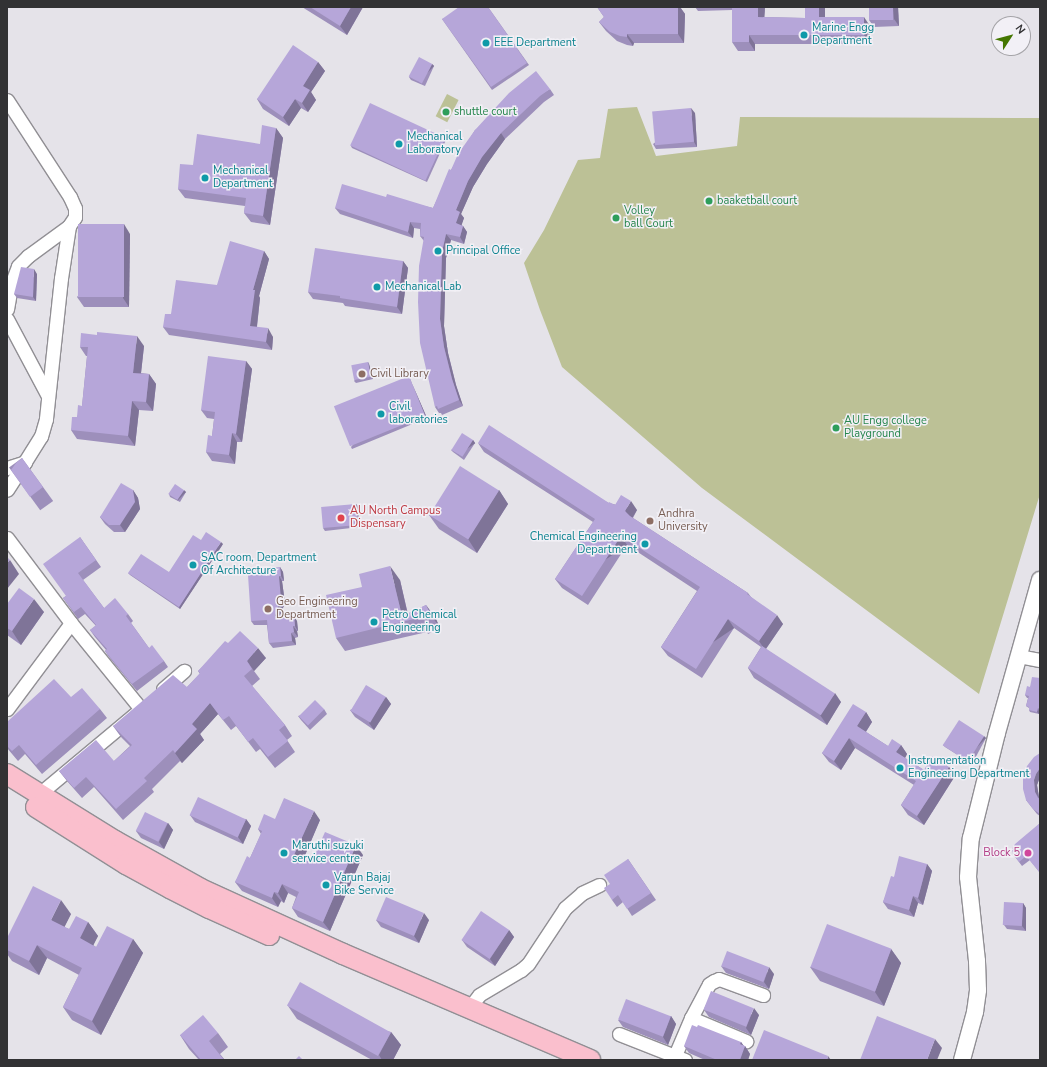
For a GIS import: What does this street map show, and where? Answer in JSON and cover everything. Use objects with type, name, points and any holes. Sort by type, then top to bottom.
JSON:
[{"type":"main road","points":[[7,774],[115,842],[201,889],[343,954],[590,1060]]},
{"type":"main road","points":[[7,789],[126,864],[209,908],[557,1060]]},
{"type":"street","points":[[7,100],[70,197],[75,208],[75,217],[69,226],[28,256],[18,266],[12,282],[7,310]]},
{"type":"street","points":[[7,490],[41,436],[46,418],[61,278],[69,226]]},
{"type":"street","points":[[7,270],[21,263]]},
{"type":"street","points":[[7,319],[48,396]]},
{"type":"street","points":[[7,468],[25,462]]},
{"type":"street","points":[[7,538],[71,623],[141,709]]},
{"type":"street","points":[[962,1060],[975,1012],[978,990],[977,961],[968,877],[972,838],[993,747],[1040,580]]},
{"type":"street","points":[[7,709],[71,623]]},
{"type":"street","points":[[1019,656],[1040,660]]},
{"type":"street","points":[[39,794],[184,671]]},
{"type":"street","points":[[469,1008],[479,995],[521,970],[528,964],[565,908],[582,894],[599,885]]},
{"type":"street","points":[[619,1034],[677,1059],[691,1018],[709,984],[719,979],[762,995]]},
{"type":"street","points":[[691,1018],[746,1041]]},
{"type":"green space","name":"shuttle court","points":[[447,94],[459,100],[447,122],[436,116]]},
{"type":"green space","name":"AU Engg college Playground","points":[[637,107],[656,156],[737,146],[740,117],[1040,118],[1040,494],[979,694],[702,488],[562,367],[524,263],[544,230],[578,160],[600,158],[608,109]]},
{"type":"building","points":[[310,7],[351,7],[340,26]]},
{"type":"building","name":"EEE Department","points":[[459,7],[488,7],[527,63],[491,87],[442,19]]},
{"type":"building","points":[[597,7],[678,7],[678,34],[627,34],[627,37],[620,36],[610,32],[599,22],[604,17]]},
{"type":"building","points":[[732,7],[758,7],[758,17],[805,18],[805,7],[819,7],[819,17],[864,17],[864,35],[749,35],[749,42],[732,42]]},
{"type":"building","points":[[869,7],[893,7],[893,20],[869,20]]},
{"type":"building","points":[[293,45],[318,62],[303,86],[310,90],[302,103],[295,99],[283,117],[257,99]]},
{"type":"building","points":[[419,57],[432,64],[422,83],[409,76]]},
{"type":"building","points":[[536,71],[550,89],[540,96],[501,133],[482,157],[468,181],[456,210],[460,212],[456,223],[463,226],[460,237],[446,234],[442,252],[440,319],[444,347],[459,400],[438,409],[437,406],[435,407],[420,343],[418,302],[419,266],[424,237],[420,236],[421,223],[410,222],[408,232],[335,208],[342,184],[386,197],[387,194],[433,208],[449,169],[451,170],[458,154],[475,130],[509,93]]},
{"type":"building","name":"Mechanical Laboratory","points":[[370,103],[445,138],[425,181],[350,146]]},
{"type":"building","points":[[691,108],[694,142],[655,145],[652,111]]},
{"type":"building","points":[[262,125],[276,128],[263,216],[244,213],[246,198],[178,189],[180,164],[193,165],[197,134],[260,144]]},
{"type":"building","points":[[78,224],[124,224],[124,297],[78,297]]},
{"type":"building","points":[[230,241],[264,251],[253,290],[255,290],[250,326],[268,328],[266,342],[163,327],[165,314],[171,314],[176,280],[217,285]]},
{"type":"building","points":[[315,248],[403,261],[397,307],[340,298],[340,296],[308,292]]},
{"type":"building","points":[[21,267],[34,269],[33,297],[14,294]]},
{"type":"building","points":[[97,332],[137,336],[133,373],[149,374],[146,402],[132,401],[128,436],[71,430],[72,417],[77,417],[78,405],[82,406],[88,347],[80,347],[81,333],[97,335]]},
{"type":"building","points":[[208,356],[246,361],[236,434],[232,433],[229,455],[206,452],[208,435],[212,436],[215,412],[201,410]]},
{"type":"building","name":"Civil Library","points":[[368,362],[371,377],[354,380],[351,365]]},
{"type":"building","name":"Civil laboratories","points":[[409,376],[425,416],[350,446],[334,406]]},
{"type":"building","points":[[489,425],[609,503],[615,505],[621,495],[631,501],[625,511],[630,516],[748,593],[747,594],[777,615],[759,641],[728,619],[696,669],[661,647],[700,587],[621,536],[582,596],[555,579],[595,519],[478,443]]},
{"type":"building","points":[[462,433],[473,440],[462,457],[451,450]]},
{"type":"building","points":[[22,458],[43,487],[30,497],[11,470]]},
{"type":"building","points":[[460,466],[499,490],[468,540],[429,515]]},
{"type":"building","points":[[121,483],[133,490],[135,502],[120,525],[109,525],[100,517]]},
{"type":"building","points":[[175,484],[184,490],[177,500],[168,494]]},
{"type":"building","name":"AU North Campus Dispensary","points":[[356,504],[358,525],[323,528],[321,507]]},
{"type":"building","name":"SAC room, Department Of Architecture","points":[[206,532],[221,542],[179,607],[128,573],[141,554],[169,572],[193,535],[201,540]]},
{"type":"building","points":[[80,537],[96,560],[78,573],[104,608],[115,598],[128,614],[126,616],[149,648],[152,645],[164,661],[132,684],[105,651],[107,649],[90,630],[96,625],[81,607],[74,612],[63,598],[66,596],[43,564]]},
{"type":"building","points":[[390,566],[402,616],[426,605],[431,615],[419,620],[418,618],[336,638],[326,595],[362,587],[359,574]]},
{"type":"building","name":"Geo Engineering Department","points":[[280,567],[281,576],[279,576],[281,599],[275,616],[290,614],[290,617],[294,616],[295,626],[293,626],[294,632],[291,633],[292,641],[269,643],[267,620],[251,621],[248,575],[271,574],[270,568]]},
{"type":"building","points":[[19,588],[34,599],[12,631],[7,628],[7,604]]},
{"type":"building","points":[[240,631],[258,648],[247,661],[252,669],[244,676],[285,725],[279,730],[288,741],[268,757],[253,738],[248,742],[229,716],[223,720],[210,703],[192,724],[197,729],[175,753],[173,750],[144,778],[147,781],[116,809],[86,777],[74,788],[59,771],[96,740],[114,761],[132,745],[113,726],[173,675],[187,687],[200,673],[198,671],[225,641],[228,643]]},
{"type":"building","points":[[762,646],[835,693],[821,715],[748,668]]},
{"type":"building","points":[[1032,677],[1040,678],[1040,709],[1038,708],[1037,712],[1029,710],[1029,707],[1026,706],[1029,696],[1025,695],[1027,686],[1030,687]]},
{"type":"building","points":[[54,679],[71,697],[82,688],[100,709],[36,765],[19,745],[12,751],[7,746],[7,722]]},
{"type":"building","points":[[366,685],[386,697],[370,723],[351,711]]},
{"type":"building","points":[[315,700],[324,709],[308,725],[299,716]]},
{"type":"building","points":[[853,704],[866,712],[857,726],[888,746],[892,739],[901,745],[896,752],[924,770],[932,756],[949,767],[917,816],[901,805],[916,781],[849,738],[834,761],[822,753]]},
{"type":"building","points":[[959,720],[984,736],[968,761],[943,745]]},
{"type":"building","points":[[1040,753],[1040,768],[1034,780],[1035,792],[1040,799],[1040,814],[1033,809],[1026,800],[1023,789],[1023,777],[1027,766],[1034,757]]},
{"type":"building","points":[[198,797],[246,819],[238,838],[190,815]]},
{"type":"building","points":[[284,798],[314,811],[294,855],[311,863],[325,832],[356,845],[323,922],[292,908],[299,892],[282,884],[278,893],[274,892],[272,898],[235,882],[247,856],[250,858],[262,831],[258,829],[264,814],[275,819]]},
{"type":"building","points":[[145,812],[167,823],[158,842],[136,831]]},
{"type":"building","name":"Block 5","points":[[1040,823],[1040,873],[1026,856],[1019,862],[1013,854],[1012,849],[1015,844]]},
{"type":"building","points":[[899,856],[927,864],[918,898],[913,896],[909,910],[883,902],[891,876],[894,877]]},
{"type":"building","points":[[628,859],[651,893],[627,909],[618,895],[612,900],[604,888],[610,884],[604,875]]},
{"type":"building","points":[[33,886],[61,900],[51,920],[69,929],[76,916],[88,922],[80,938],[96,947],[107,926],[133,939],[92,1021],[63,1007],[82,968],[37,945],[29,961],[7,950],[7,938]]},
{"type":"building","points":[[386,897],[424,913],[414,936],[376,920]]},
{"type":"building","points":[[1004,902],[1023,903],[1022,926],[1003,925]]},
{"type":"building","points":[[481,911],[509,930],[490,959],[461,940]]},
{"type":"building","points":[[827,924],[891,949],[875,992],[811,967]]},
{"type":"building","points":[[727,951],[769,967],[763,982],[721,966]]},
{"type":"building","points":[[300,982],[391,1032],[378,1056],[287,1006]]},
{"type":"building","points":[[711,991],[754,1008],[746,1027],[704,1010]]},
{"type":"building","points":[[626,999],[671,1016],[663,1037],[618,1020]]},
{"type":"building","points":[[203,1015],[218,1033],[209,1041],[224,1060],[201,1060],[180,1035]]},
{"type":"building","points":[[877,1016],[935,1039],[927,1060],[860,1060]]},
{"type":"building","points":[[692,1025],[697,1027],[698,1025],[741,1042],[740,1044],[745,1046],[740,1060],[717,1060],[684,1046]]},
{"type":"building","points":[[764,1030],[828,1056],[827,1060],[752,1060]]},
{"type":"building","points":[[299,1056],[303,1060],[295,1060]]},
{"type":"place","name":"Marine Engg Department","points":[[804,35]]},
{"type":"place","name":"EEE Department","points":[[486,43]]},
{"type":"place","name":"shuttle court","points":[[446,112]]},
{"type":"place","name":"Mechanical Laboratory","points":[[399,144]]},
{"type":"place","name":"Mechanical Department","points":[[205,178]]},
{"type":"place","name":"baaketball court","points":[[709,201]]},
{"type":"place","name":"Volley ball Court","points":[[616,218]]},
{"type":"place","name":"Principal Office","points":[[438,251]]},
{"type":"place","name":"Mechanical Lab","points":[[377,287]]},
{"type":"place","name":"Civil Library","points":[[362,374]]},
{"type":"place","name":"Civil laboratories","points":[[381,414]]},
{"type":"place","name":"AU Engg college Playground","points":[[836,428]]},
{"type":"place","name":"AU North Campus Dispensary","points":[[341,518]]},
{"type":"place","name":"Andhra University","points":[[650,521]]},
{"type":"place","name":"Chemical Engineering Department","points":[[645,544]]},
{"type":"place","name":"SAC room, Department Of Architecture","points":[[193,565]]},
{"type":"place","name":"Geo Engineering Department","points":[[268,609]]},
{"type":"place","name":"Petro Chemical Engineering","points":[[374,622]]},
{"type":"place","name":"Instrumentation Engineering Department","points":[[900,768]]},
{"type":"place","name":"Maruthi suzuki service centre","points":[[284,853]]},
{"type":"place","name":"Block 5","points":[[1028,853]]},
{"type":"place","name":"Varun Bajaj Bike Service","points":[[326,885]]}]
